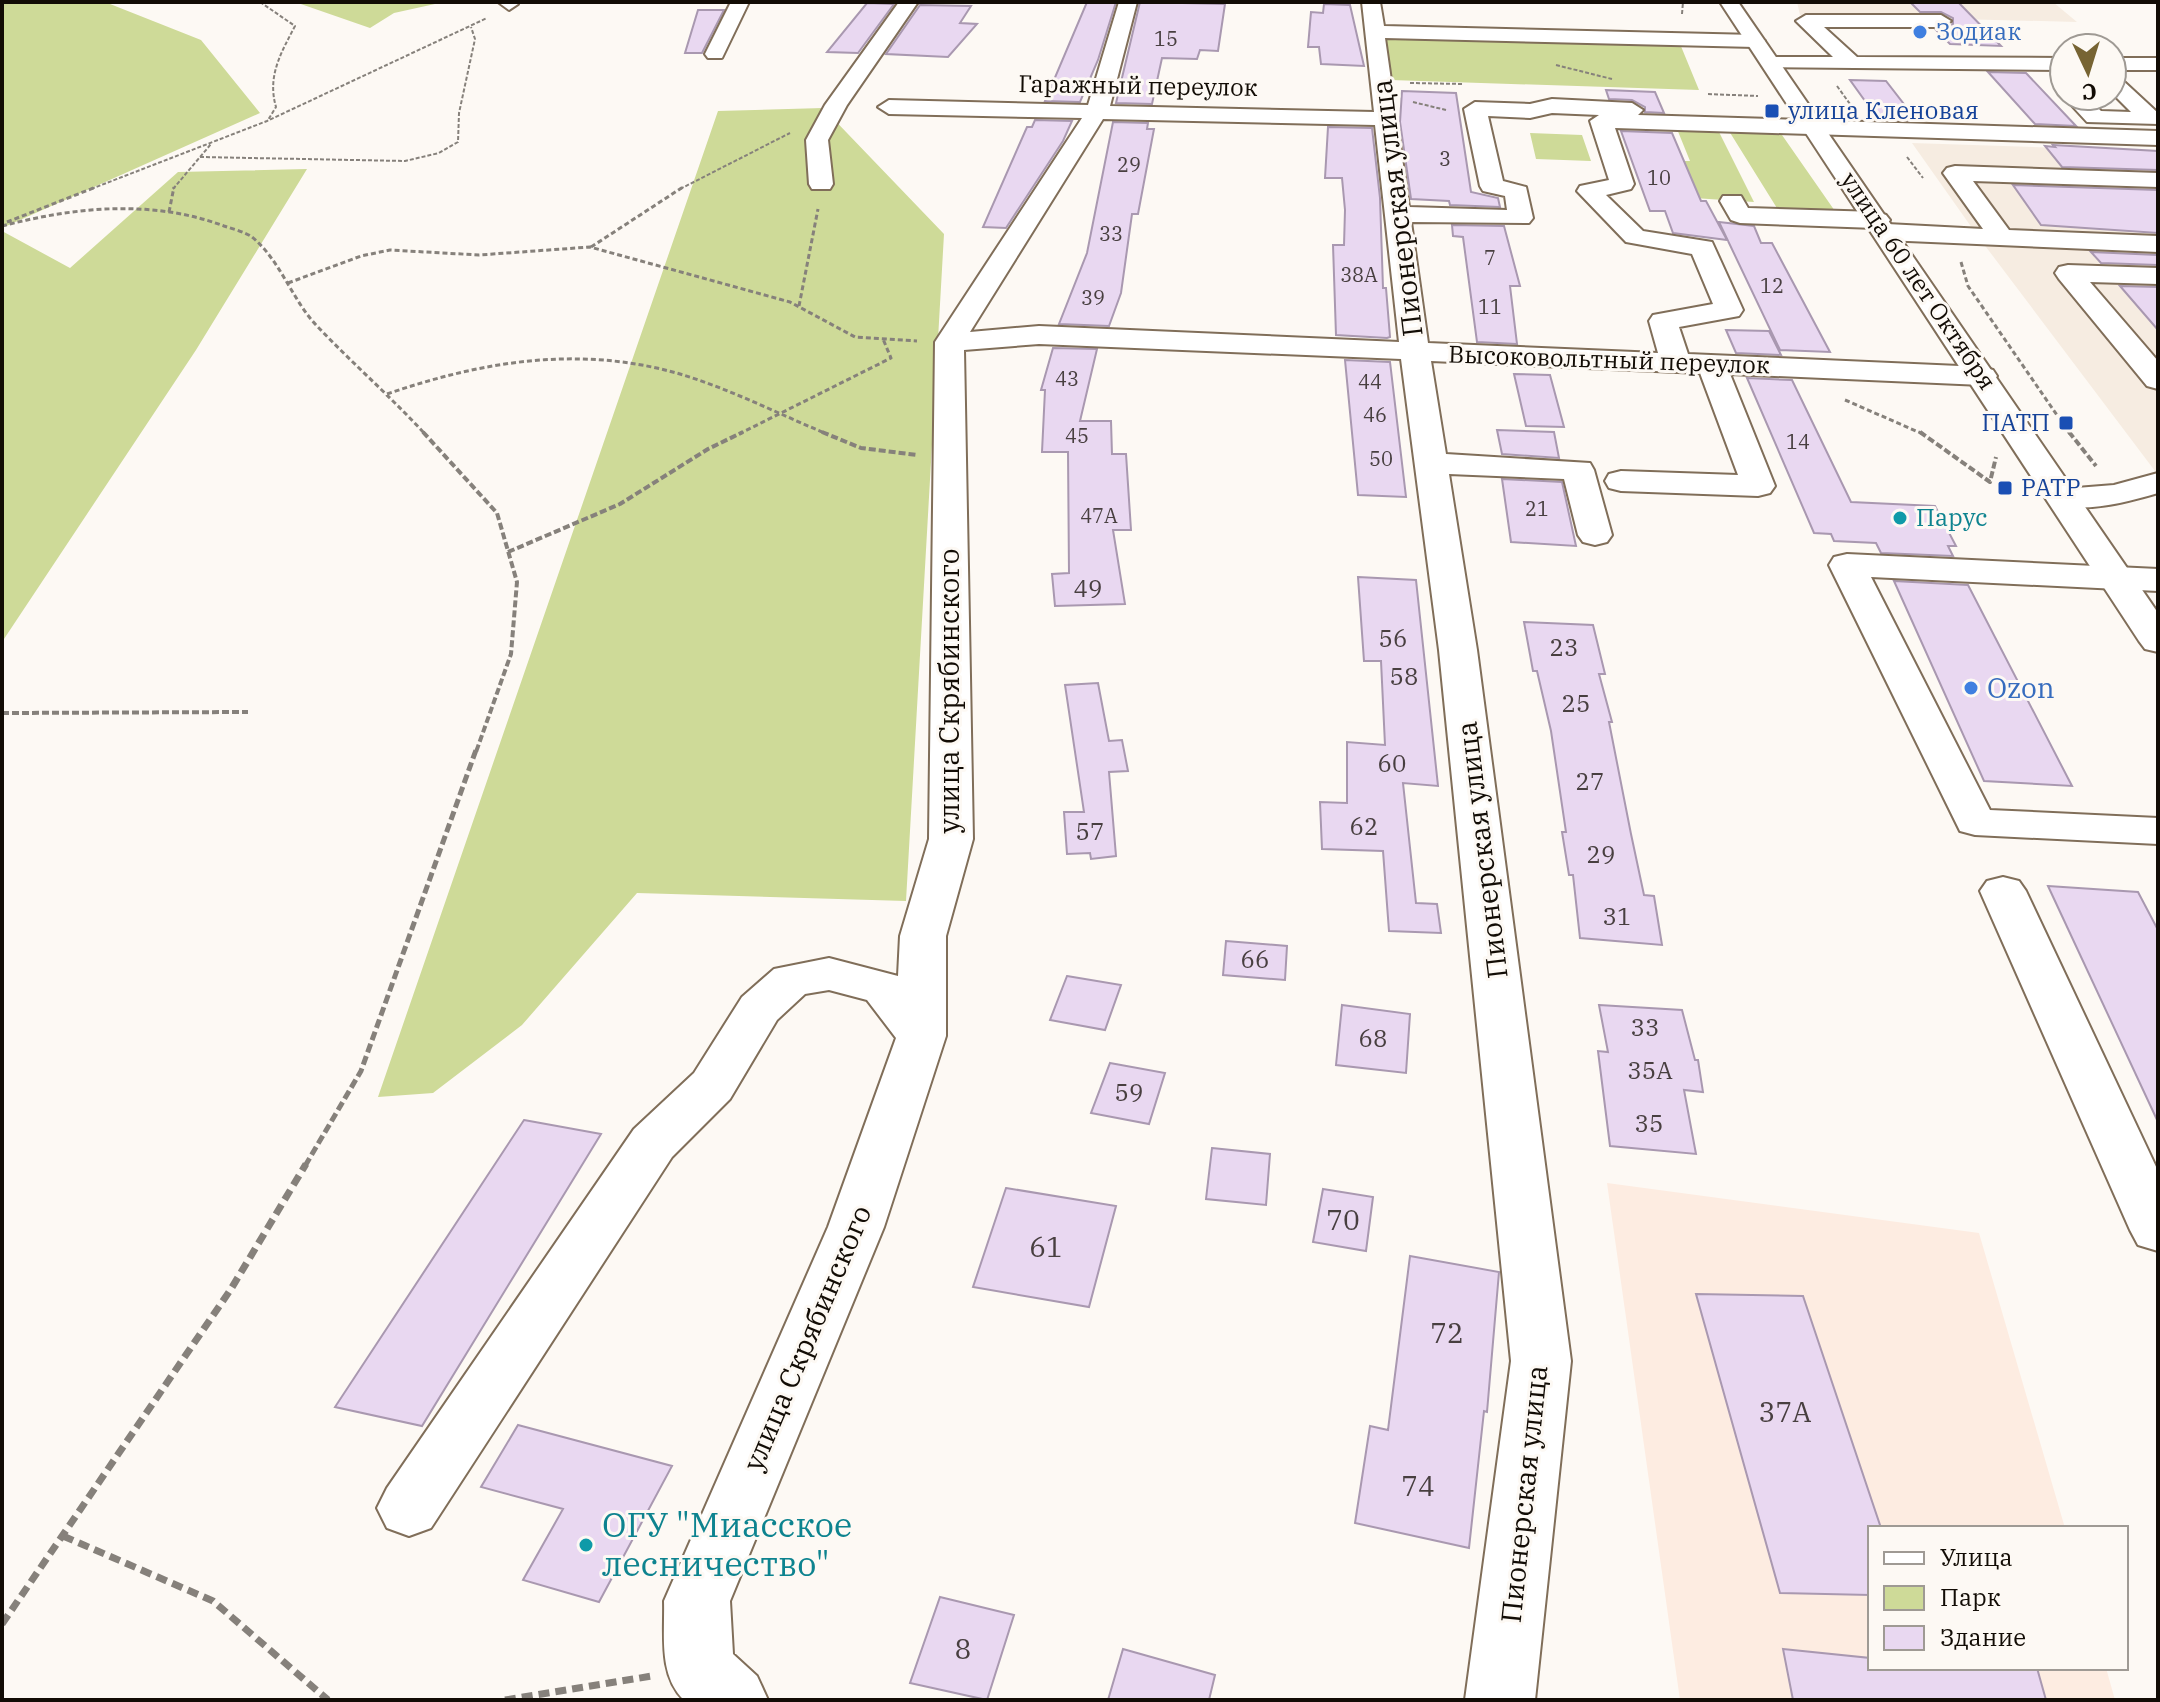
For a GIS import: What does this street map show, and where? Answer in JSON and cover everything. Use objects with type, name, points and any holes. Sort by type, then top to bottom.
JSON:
[{"type":"street","points":[[715,54],[740,2]]},
{"type":"street","points":[[821,184],[817,140],[829,117],[909,2]]},
{"type":"street","points":[[949,342],[1098,110],[1128,2]]},
{"type":"street","name":"улица 60 лет Октября","points":[[1729,2],[2158,641]]},
{"type":"street","points":[[1806,21],[1847,2]]},
{"type":"street","points":[[1373,17],[1755,41]]},
{"type":"street","name":"Пионерская улица","points":[[1373,17],[1415,352],[1458,650],[1541,1361],[1500,1700]]},
{"type":"street","points":[[1806,21],[1941,21]]},
{"type":"street","points":[[1806,21],[1851,63]]},
{"type":"street","points":[[1941,45],[1959,64]]},
{"type":"street","points":[[1771,63],[1959,64],[2048,59]]},
{"type":"street","points":[[1912,64],[1929,86]]},
{"type":"street","points":[[2128,64],[2158,64]]},
{"type":"street","points":[[2128,98],[2156,128]]},
{"type":"street","name":"Гаражный переулок","points":[[889,107],[1098,110],[1384,104]]},
{"type":"street","points":[[1398,214],[1520,218],[1517,192],[1492,186],[1475,109],[1530,111],[1552,106],[1640,110],[1650,122]]},
{"type":"street","points":[[2090,112],[2095,117],[2156,128]]},
{"type":"street","points":[[1477,119],[1814,128],[2156,128]]},
{"type":"street","points":[[1601,121],[1622,184],[1589,191],[1635,237],[1703,248],[1729,310],[1663,321],[1676,363]]},
{"type":"street","points":[[2001,236],[1955,173],[2158,180]]},
{"type":"street","points":[[1732,201],[1740,215],[1953,234],[2158,244]]},
{"type":"street","points":[[2158,276],[2068,273],[2158,380]]},
{"type":"street","name":"Высоковольтный переулок","points":[[949,342],[1039,335],[1982,376]]},
{"type":"street","name":"улица Скрябинского","points":[[717,1684],[697,1601],[856,1227],[921,1036],[923,936],[951,839],[949,342]]},
{"type":"street","points":[[1621,481],[1758,486],[1712,365]]},
{"type":"street","points":[[1431,463],[1578,470],[1595,535]]},
{"type":"street","points":[[2063,497],[2115,495],[2142,487]]},
{"type":"street","points":[[2158,580],[1847,565],[1975,822],[2158,831]]},
{"type":"street","points":[[2003,891],[2158,1230]]},
{"type":"street","points":[[409,1508],[653,1143],[712,1086],[759,1009],[791,980],[829,974],[884,988],[921,1036]]},
{"type":"path","points":[[260,2],[295,26],[273,67],[271,92],[276,107],[267,121]]},
{"type":"path","points":[[2,225],[267,121],[330,89],[471,27],[475,39],[459,113],[458,142],[447,150],[428,158],[405,161],[200,157]]},
{"type":"path","points":[[1548,62],[1623,82]]},
{"type":"path","points":[[1384,104],[1452,111]]},
{"type":"path","points":[[590,247],[673,191],[720,165],[829,117]]},
{"type":"path","points":[[169,212],[172,190],[213,142]]},
{"type":"path","points":[[799,306],[814,240],[821,184]]},
{"type":"path","points":[[2,225],[40,216],[101,208],[201,217],[251,236],[288,283],[314,323],[387,394],[497,513],[517,582],[511,654],[361,1071],[231,1289],[2,1624]]},
{"type":"path","points":[[1953,234],[1968,286],[2091,461],[2142,487]]},
{"type":"path","points":[[288,283],[361,256],[390,250],[479,255],[590,247],[799,306],[855,337],[949,342]]},
{"type":"path","points":[[508,552],[620,504],[708,449],[891,358],[882,339]]},
{"type":"path","points":[[387,394],[448,373],[530,359],[591,357],[680,374],[861,448],[950,459]]},
{"type":"path","points":[[1834,395],[1922,433],[1990,482],[1998,446]]},
{"type":"path","points":[[2,713],[248,712]]},
{"type":"path","points":[[62,1536],[213,1601],[328,1700]]},
{"type":"path","points":[[505,1700],[717,1684]]},
{"type":"shaded area","points":[[1797,2],[2053,2],[2077,22],[1800,15]]},
{"type":"shaded area","points":[[1912,143],[2158,151],[2158,475],[1977,235]]},
{"type":"shaded area","points":[[1607,1183],[1979,1233],[2064,1526],[1868,1526],[1868,1670],[2107,1670],[2115,1700],[1680,1700]]},
{"type":"green space","points":[[2,2],[105,2],[201,40],[260,113],[2,228]]},
{"type":"green space","points":[[295,2],[444,2],[394,13],[370,28]]},
{"type":"green space","points":[[1375,32],[1678,39],[1699,90],[1391,80]]},
{"type":"green space","points":[[823,108],[944,234],[906,901],[637,893],[522,1025],[433,1093],[378,1097],[718,111]]},
{"type":"green space","points":[[1677,129],[1718,130],[1754,202],[1694,198],[1677,161],[1690,161]]},
{"type":"green space","points":[[1729,131],[1782,135],[1837,214],[1780,213]]},
{"type":"green space","points":[[1530,133],[1582,135],[1591,161],[1536,159]]},
{"type":"green space","points":[[307,169],[196,350],[2,642],[2,231],[70,268],[178,172]]},
{"type":"building","points":[[1087,2],[1116,2],[1098,60],[1080,102],[1045,101]]},
{"type":"building","points":[[1140,2],[1225,4],[1218,51],[1200,50],[1197,59],[1162,58],[1152,104],[1116,103]]},
{"type":"building","points":[[1910,2],[1958,2],[2001,46],[1950,44],[1936,30],[1953,24],[1953,18],[1941,12],[1920,12]]},
{"type":"building","points":[[867,3],[894,4],[858,53],[827,52]]},
{"type":"building","points":[[1324,4],[1350,5],[1364,66],[1321,64],[1319,47],[1308,47],[1311,12],[1323,13]]},
{"type":"building","points":[[920,5],[971,6],[960,23],[977,24],[948,57],[886,54]]},
{"type":"building","points":[[698,10],[724,10],[702,53],[685,53]]},
{"type":"building","points":[[1988,72],[2026,73],[2048,96],[2048,112],[2063,112],[2076,126],[2035,124]]},
{"type":"building","points":[[1850,80],[1886,81],[1917,121],[1878,119]]},
{"type":"building","points":[[1606,90],[1655,92],[1664,113],[1645,112],[1645,107],[1632,100],[1609,99]]},
{"type":"building","points":[[1402,91],[1456,93],[1471,192],[1498,198],[1500,207],[1450,205],[1449,201],[1411,199],[1400,122]]},
{"type":"building","points":[[1035,120],[1072,121],[1063,141],[1006,228],[983,227],[1027,127],[1032,127]]},
{"type":"building","points":[[1113,122],[1148,123],[1147,129],[1154,129],[1138,214],[1132,214],[1121,293],[1109,326],[1059,324],[1087,253]]},
{"type":"building","points":[[1328,127],[1372,128],[1380,198],[1383,288],[1386,288],[1390,337],[1387,338],[1336,335],[1333,245],[1344,245],[1345,210],[1342,178],[1325,178]]},
{"type":"building","points":[[1621,131],[1672,133],[1701,201],[1706,201],[1727,240],[1673,233],[1665,211],[1650,211]]},
{"type":"building","points":[[2053,145],[2158,151],[2158,170],[2062,167],[2045,146],[2055,147]]},
{"type":"building","points":[[2013,185],[2158,190],[2158,233],[2041,225]]},
{"type":"building","points":[[1719,222],[1754,226],[1761,243],[1772,243],[1830,352],[1780,350]]},
{"type":"building","points":[[1452,225],[1504,226],[1520,286],[1510,286],[1517,344],[1477,342],[1463,237],[1453,236]]},
{"type":"building","points":[[2091,252],[2158,255],[2158,265],[2101,263]]},
{"type":"building","points":[[2120,286],[2158,287],[2158,330]]},
{"type":"building","points":[[1726,330],[1769,331],[1781,355],[1736,353]]},
{"type":"building","points":[[1053,348],[1097,349],[1080,421],[1111,421],[1112,454],[1126,454],[1131,530],[1113,530],[1125,604],[1055,606],[1052,574],[1069,573],[1068,452],[1042,452],[1045,390],[1041,390]]},
{"type":"building","points":[[1345,360],[1390,362],[1406,497],[1358,495]]},
{"type":"building","points":[[1514,374],[1550,375],[1564,427],[1526,426]]},
{"type":"building","points":[[1747,378],[1792,380],[1851,502],[1935,506],[1956,546],[1948,546],[1953,556],[1881,553],[1876,543],[1834,541],[1831,534],[1814,533]]},
{"type":"building","points":[[1497,430],[1554,432],[1559,458],[1502,454]]},
{"type":"building","points":[[1502,479],[1562,482],[1576,546],[1511,542]]},
{"type":"building","points":[[1358,577],[1416,580],[1438,786],[1403,783],[1416,903],[1437,904],[1441,933],[1389,931],[1383,851],[1322,849],[1320,802],[1347,803],[1347,742],[1385,745],[1381,661],[1364,661]]},
{"type":"building","points":[[1894,581],[1968,585],[2072,786],[1984,781]]},
{"type":"building","points":[[1524,622],[1593,625],[1605,674],[1599,674],[1612,722],[1609,722],[1644,895],[1654,896],[1662,945],[1580,938],[1573,875],[1569,875],[1562,832],[1566,832],[1551,731],[1537,671],[1533,671]]},
{"type":"building","points":[[1098,683],[1109,741],[1122,740],[1128,771],[1109,772],[1116,856],[1091,859],[1090,853],[1067,854],[1064,812],[1084,812],[1065,685]]},
{"type":"building","points":[[2048,886],[2138,892],[2158,930],[2158,1122]]},
{"type":"building","points":[[1226,941],[1287,946],[1285,980],[1223,975]]},
{"type":"building","points":[[1067,976],[1121,985],[1105,1030],[1050,1020]]},
{"type":"building","points":[[1342,1005],[1410,1014],[1406,1073],[1336,1065]]},
{"type":"building","points":[[1599,1005],[1682,1010],[1695,1060],[1698,1060],[1703,1092],[1684,1090],[1696,1154],[1610,1146],[1598,1051],[1608,1052]]},
{"type":"building","points":[[1110,1063],[1165,1073],[1149,1124],[1091,1113]]},
{"type":"building","points":[[524,1120],[601,1134],[422,1426],[335,1407]]},
{"type":"building","points":[[1212,1148],[1270,1154],[1266,1205],[1206,1199]]},
{"type":"building","points":[[1006,1188],[1116,1206],[1089,1307],[973,1287]]},
{"type":"building","points":[[1323,1189],[1373,1197],[1366,1251],[1313,1242]]},
{"type":"building","points":[[1410,1256],[1499,1272],[1487,1412],[1484,1411],[1469,1548],[1355,1523],[1370,1426],[1388,1430]]},
{"type":"building","points":[[1696,1294],[1803,1296],[1880,1526],[1868,1526],[1868,1595],[1780,1593]]},
{"type":"building","name":"ОГУ \"Миасское лесничество\"","points":[[518,1425],[672,1466],[599,1602],[523,1580],[563,1509],[481,1487]]},
{"type":"building","points":[[940,1597],[1014,1615],[987,1700],[910,1683]]},
{"type":"building","points":[[1123,1649],[1215,1675],[1209,1700],[1108,1700]]},
{"type":"building","points":[[1783,1649],[1868,1658],[1868,1670],[2038,1670],[2046,1700],[1793,1700]]},
{"type":"place","name":"Зодиак","points":[[1920,32]]},
{"type":"place","name":"улица Кленовая","points":[[1772,111]]},
{"type":"place","name":"ПАТП","points":[[2066,423]]},
{"type":"place","name":"PATP","points":[[2005,488]]},
{"type":"place","name":"Парус","points":[[1900,518]]},
{"type":"place","name":"Ozon","points":[[1971,688]]},
{"type":"place","name":"ОГУ \"Миасское лесничество\"","points":[[586,1545]]}]
